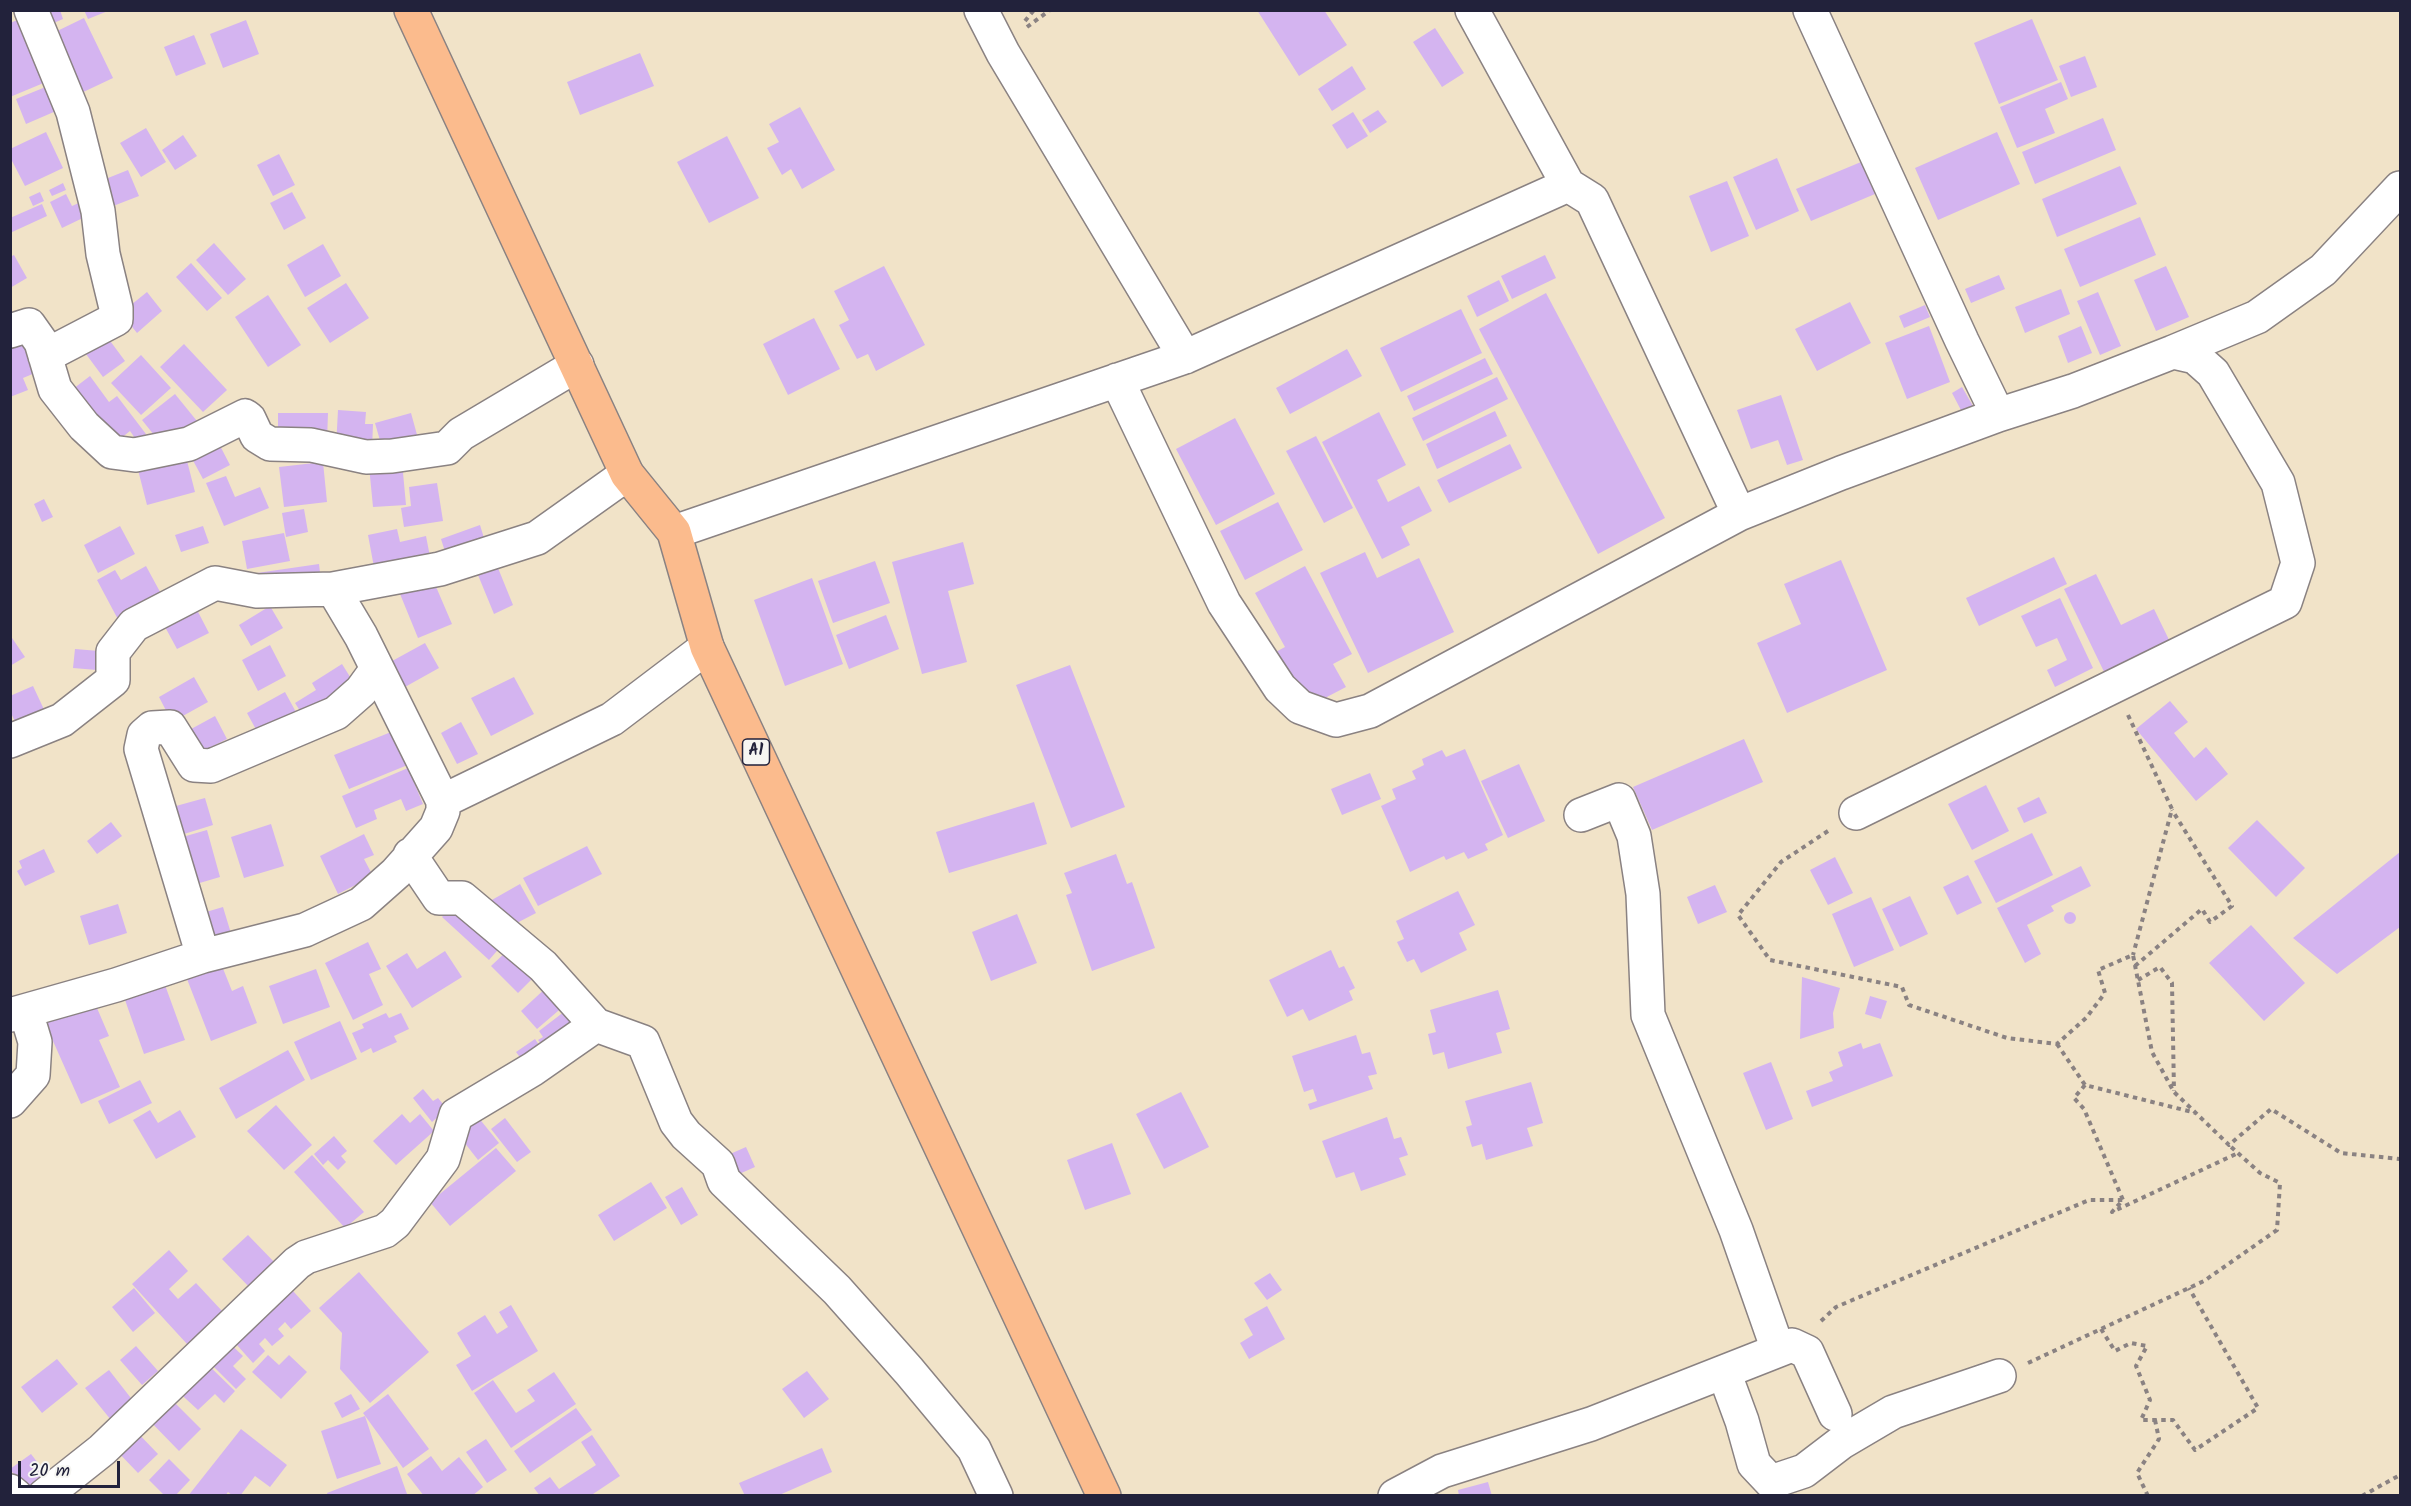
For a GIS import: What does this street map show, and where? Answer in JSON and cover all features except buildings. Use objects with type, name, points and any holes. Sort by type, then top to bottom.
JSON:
[{"type":"highway","name":"A1","points":[[411,10],[627,474],[674,532],[707,648],[1104,1496]]},
{"type":"street","points":[[31,10],[73,112],[98,210],[103,254],[116,309],[116,319],[45,356]]},
{"type":"street","points":[[981,10],[1003,54],[1185,357]]},
{"type":"street","points":[[1472,10],[1568,185],[1592,200],[1739,514]]},
{"type":"street","points":[[1810,10],[1998,415]]},
{"type":"street","points":[[674,532],[1185,357],[1568,185]]},
{"type":"street","points":[[1117,380],[1224,603],[1280,688],[1300,707],[1336,720],[1370,711],[1739,514],[1998,415],[2073,391],[2257,317],[2323,270],[2400,188]]},
{"type":"street","points":[[10,331],[29,326],[41,342],[55,389],[84,426],[112,452],[135,455],[189,444],[245,416],[249,419],[257,436],[270,444],[310,445],[366,457],[392,456],[447,448],[461,434],[577,365]]},
{"type":"street","points":[[1856,813],[2285,602],[2298,563],[2278,483],[2212,373],[2196,357],[2173,352]]},
{"type":"street","points":[[10,741],[62,720],[113,680],[113,652],[134,625],[215,583],[257,591],[333,589],[440,569],[537,538],[627,474]]},
{"type":"street","points":[[10,1101],[33,1075],[35,1042],[18,1014],[202,956],[305,930],[361,904],[396,873],[436,828],[443,811],[443,801],[361,636],[333,589]]},
{"type":"street","points":[[443,801],[612,719],[707,648]]},
{"type":"street","points":[[202,956],[141,749],[144,735],[152,728],[171,727],[194,765],[211,766],[336,713],[361,691],[376,669]]},
{"type":"street","points":[[1581,815],[1619,800],[1634,836],[1643,894],[1648,1015],[1785,1348]]},
{"type":"street","points":[[410,855],[439,898],[462,898],[543,966],[596,1025],[643,1042],[676,1122],[686,1135],[718,1164],[724,1181],[837,1290],[909,1371],[974,1449],[996,1496]]},
{"type":"street","points":[[44,1496],[102,1450],[297,1263],[306,1257],[385,1231],[395,1223],[442,1159],[456,1115],[533,1069],[596,1025]]},
{"type":"street","points":[[1395,1496],[1442,1471],[1591,1424],[1785,1348],[1807,1352],[1835,1414]]},
{"type":"street","points":[[1724,1372],[1742,1421],[1762,1496]]},
{"type":"street","points":[[1754,1464],[1772,1482],[1804,1471],[1842,1442],[1893,1412],[1999,1376]]},
{"type":"street","points":[[10,1491],[16,1496]]},
{"type":"path","points":[[2115,686],[2172,809],[2232,906],[2210,922],[2202,909],[2135,966]]},
{"type":"path","points":[[1999,1376],[2204,1281],[2277,1230],[2280,1183],[2260,1173],[2174,1092],[2152,1052],[2133,955],[2172,809]]},
{"type":"path","points":[[1856,813],[1781,862],[1738,915],[1770,960],[1902,987],[1909,1005],[2007,1038],[2057,1044],[2086,1018],[2105,993],[2098,970],[2133,955]]},
{"type":"path","points":[[2138,980],[2160,967],[2172,983],[2174,1092]]},
{"type":"path","points":[[2057,1044],[2085,1085],[2197,1114]]},
{"type":"path","points":[[2085,1085],[2074,1098],[2084,1108],[2123,1200]]},
{"type":"path","points":[[2229,1145],[2271,1109],[2341,1153],[2400,1159]]},
{"type":"path","points":[[2123,1200],[2112,1212],[2238,1153]]},
{"type":"path","points":[[1785,1348],[1836,1307],[2089,1200],[2123,1200]]},
{"type":"path","points":[[2101,1329],[2115,1351],[2131,1343],[2146,1346],[2136,1366],[2150,1400],[2141,1420],[2173,1420],[2195,1450],[2258,1408],[2189,1288]]},
{"type":"path","points":[[2148,1496],[2137,1473],[2159,1439],[2155,1420]]},
{"type":"path","points":[[2362,1496],[2400,1475]]}]
